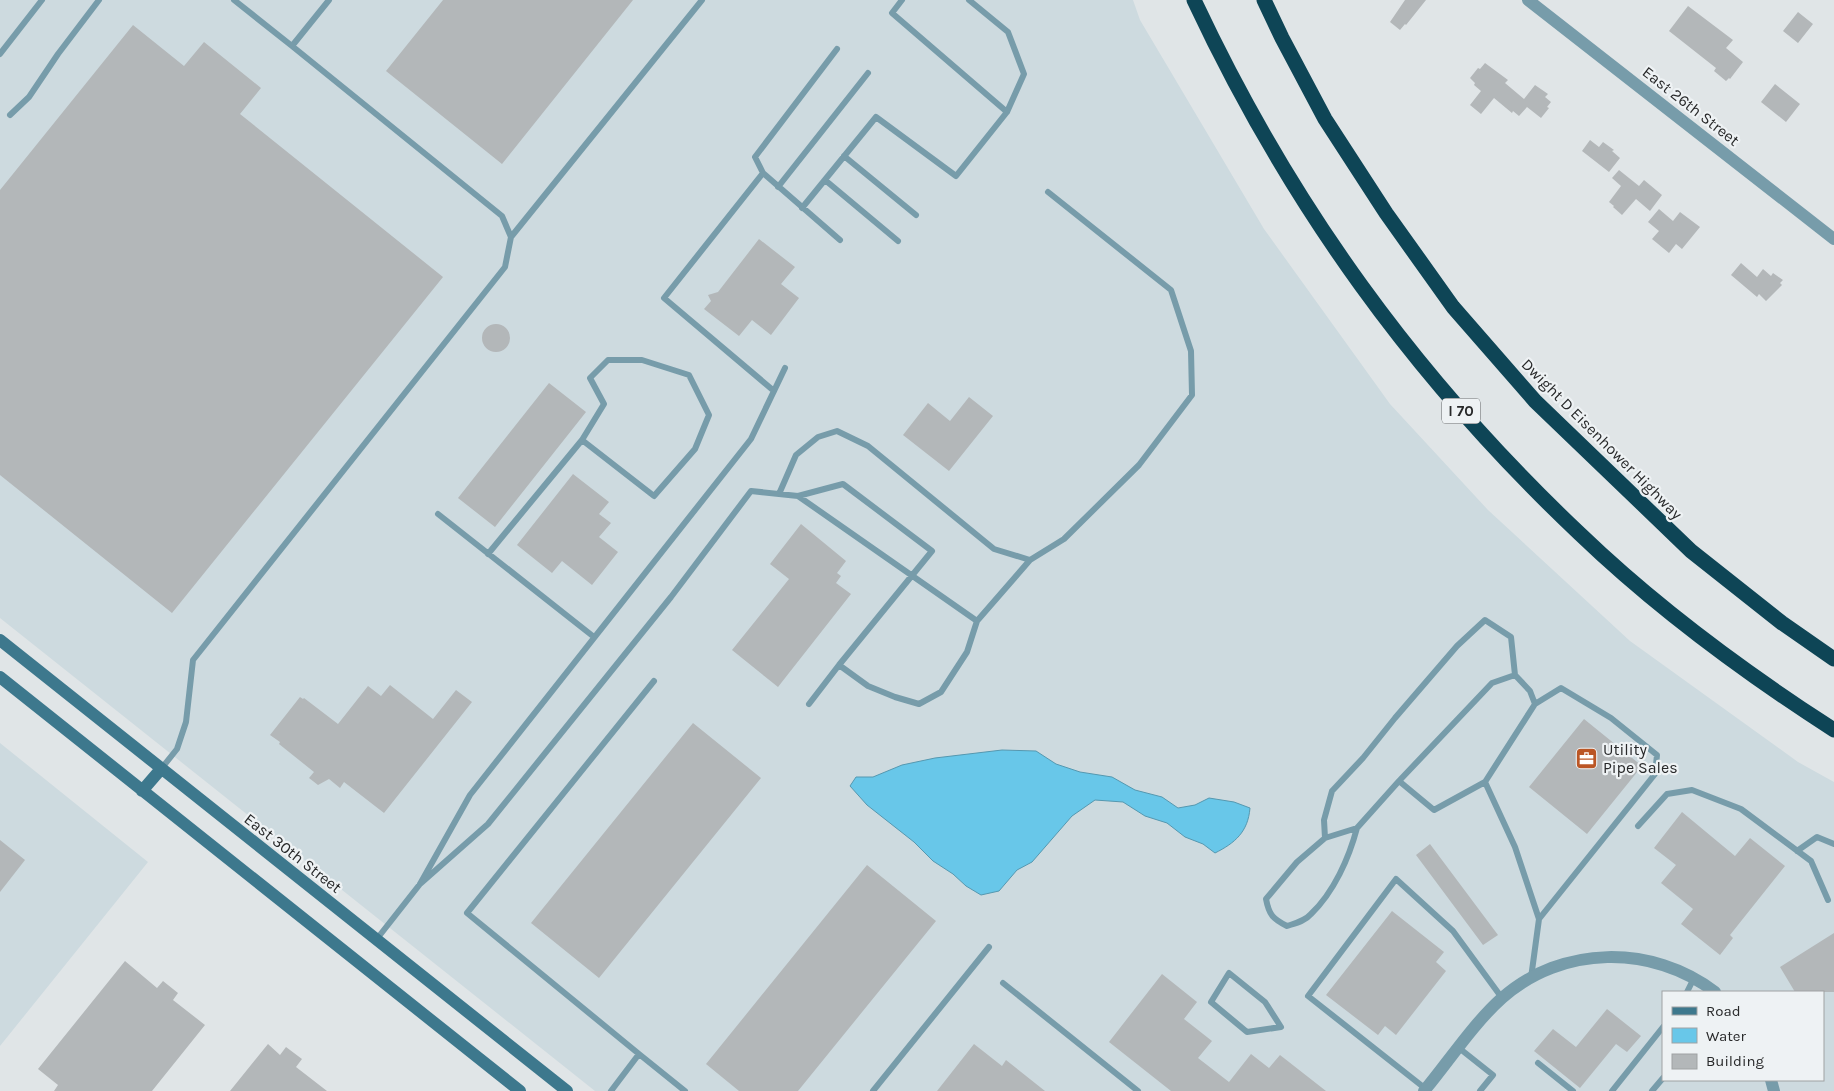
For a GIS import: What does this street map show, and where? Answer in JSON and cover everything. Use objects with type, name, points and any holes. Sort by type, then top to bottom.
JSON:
[{"type":"highway","name":"I 70","points":[[1194,0],[1253,117],[1307,207],[1370,299],[1401,340],[1470,421],[1581,536],[1655,600],[1762,682],[1834,730]]},
{"type":"highway","name":"Dwight D Eisenhower Highway","points":[[1264,0],[1325,119],[1386,213],[1453,307],[1535,401],[1691,551],[1782,623],[1834,659]]},
{"type":"main road","name":"East 30th Street","points":[[0,640],[567,1091]]},
{"type":"main road","points":[[0,678],[520,1091]]},
{"type":"main road","points":[[142,791],[161,769]]},
{"type":"street","name":"East 26th Street","points":[[1528,0],[1834,238]]},
{"type":"street","points":[[1425,1090],[1487,1013],[1502,998],[1531,978],[1552,967],[1588,958],[1624,956],[1668,966],[1694,978],[1710,989]]},
{"type":"lane","points":[[0,54],[42,0]]},
{"type":"lane","points":[[10,115],[29,97],[58,54],[99,0]]},
{"type":"lane","points":[[234,0],[502,216],[511,237]]},
{"type":"lane","points":[[292,46],[329,0]]},
{"type":"lane","points":[[161,769],[177,749],[186,722],[193,660],[505,267],[511,237],[702,0]]},
{"type":"lane","points":[[902,0],[892,13],[1007,112]]},
{"type":"lane","points":[[802,208],[876,117],[956,176],[1007,112],[1024,74],[1008,32],[969,0]]},
{"type":"lane","points":[[837,49],[755,157],[763,173],[840,240]]},
{"type":"lane","points":[[778,187],[868,73]]},
{"type":"lane","points":[[844,156],[916,215]]},
{"type":"lane","points":[[763,173],[664,298],[774,391]]},
{"type":"lane","points":[[825,180],[898,241]]},
{"type":"lane","points":[[839,665],[868,686],[919,704],[941,692],[967,652],[977,622],[1030,560],[1064,539],[1139,465],[1192,395],[1190,351],[1171,290],[1048,192]]},
{"type":"lane","points":[[488,554],[582,440],[604,404],[590,378],[608,360],[642,360],[689,375],[709,415],[694,449],[654,496],[582,440]]},
{"type":"lane","points":[[376,940],[420,884],[470,795],[751,439],[785,368]]},
{"type":"lane","points":[[778,494],[796,456],[818,437],[837,432],[868,446],[994,549],[1030,560]]},
{"type":"lane","points":[[420,884],[488,824],[671,597],[751,491],[798,496],[843,484],[932,551],[809,704]]},
{"type":"lane","points":[[798,496],[977,622]]},
{"type":"lane","points":[[438,514],[594,637]]},
{"type":"lane","points":[[1325,838],[1324,820],[1332,791],[1363,758],[1457,646],[1485,620],[1511,637],[1515,675],[1530,691],[1534,704]]},
{"type":"lane","points":[[1357,828],[1325,838],[1297,862],[1266,899],[1268,912],[1276,921],[1287,926],[1299,923],[1310,915],[1323,900],[1338,876],[1350,852],[1357,828],[1492,683],[1515,675]]},
{"type":"lane","points":[[654,681],[467,914],[685,1091]]},
{"type":"lane","points":[[1399,781],[1434,810],[1485,782],[1534,704],[1561,688],[1611,718],[1657,755],[1655,774],[1538,919]]},
{"type":"lane","points":[[1485,782],[1515,847],[1538,919],[1531,978]]},
{"type":"lane","points":[[1638,826],[1667,794],[1692,790],[1741,809],[1810,861],[1828,900]]},
{"type":"lane","points":[[1797,851],[1817,838],[1834,844]]},
{"type":"lane","points":[[1425,1090],[1308,996],[1396,879],[1453,931],[1502,998]]},
{"type":"lane","points":[[873,1091],[989,946]]},
{"type":"lane","points":[[1230,973],[1265,1002],[1281,1027],[1247,1032],[1211,1002],[1230,973]]},
{"type":"lane","points":[[1688,991],[1694,978]]},
{"type":"lane","points":[[1003,983],[1138,1091]]},
{"type":"lane","points":[[1612,1091],[1662,1028]]},
{"type":"lane","points":[[1459,1048],[1493,1075],[1480,1091]]},
{"type":"lane","points":[[611,1091],[639,1054]]},
{"type":"lane","points":[[1538,1063],[1573,1091]]},
{"type":"lane","points":[[1652,1091],[1662,1079]]},
{"type":"shaded area","points":[[0,0],[1133,0],[1140,20],[1264,229],[1390,404],[1488,510],[1630,641],[1798,762],[1834,782],[1834,1091],[595,1091],[0,618]]},
{"type":"shaded area","points":[[0,743],[148,862],[0,1046]]},
{"type":"water","points":[[1002,750],[1036,751],[1056,764],[1080,772],[1112,777],[1135,790],[1162,797],[1178,808],[1195,805],[1209,798],[1234,802],[1250,808],[1249,816],[1239,836],[1229,845],[1215,853],[1203,844],[1185,837],[1167,823],[1145,816],[1123,802],[1095,800],[1072,816],[1032,862],[1017,870],[999,891],[981,895],[933,861],[914,842],[867,805],[850,786],[856,777],[873,777],[902,765],[935,758]]},
{"type":"building","points":[[443,0],[633,0],[502,164],[386,71]]},
{"type":"building","points":[[1405,0],[1426,0],[1400,30],[1390,22]]},
{"type":"building","points":[[1688,6],[1733,40],[1726,48],[1743,62],[1730,79],[1726,81],[1714,71],[1716,68],[1669,31]]},
{"type":"building","points":[[1798,12],[1813,24],[1798,43],[1783,31]]},
{"type":"building","points":[[133,25],[184,66],[204,42],[261,88],[240,114],[443,277],[172,613],[0,475],[0,190]]},
{"type":"building","points":[[1485,63],[1508,80],[1505,83],[1524,99],[1535,85],[1548,94],[1545,97],[1551,102],[1541,118],[1527,107],[1519,116],[1513,111],[1512,113],[1494,98],[1481,114],[1470,105],[1481,91],[1470,78]]},
{"type":"building","points":[[1775,84],[1800,104],[1786,122],[1761,102]]},
{"type":"building","points":[[1590,140],[1599,147],[1603,142],[1614,150],[1612,151],[1620,158],[1609,172],[1582,151]]},
{"type":"building","points":[[1619,170],[1639,186],[1644,180],[1662,195],[1650,211],[1636,199],[1622,215],[1609,202],[1621,186],[1612,178]]},
{"type":"building","points":[[1659,209],[1673,221],[1680,212],[1700,227],[1682,249],[1676,244],[1669,253],[1652,239],[1659,231],[1648,222]]},
{"type":"building","points":[[759,239],[795,267],[781,284],[799,298],[771,335],[752,320],[739,336],[704,309],[711,301],[708,295],[718,292]]},
{"type":"building","points":[[1741,263],[1757,277],[1763,269],[1771,276],[1773,273],[1783,280],[1780,283],[1782,285],[1766,301],[1759,294],[1757,297],[1731,275]]},
{"type":"building","points":[[496,324],[506,328],[510,338],[506,348],[496,352],[486,348],[482,338],[486,328]]},
{"type":"building","points":[[549,383],[586,412],[495,527],[458,498]]},
{"type":"building","points":[[969,397],[993,416],[949,471],[903,435],[928,403],[950,421]]},
{"type":"building","points":[[573,474],[609,502],[599,514],[611,523],[599,537],[618,552],[592,585],[562,561],[552,573],[517,545]]},
{"type":"building","points":[[801,524],[846,561],[837,573],[841,576],[836,583],[851,594],[778,687],[732,650],[789,579],[770,564]]},
{"type":"building","points":[[390,685],[433,719],[456,690],[472,702],[384,813],[344,782],[340,788],[329,779],[318,785],[309,778],[314,772],[270,735],[300,697],[304,698],[338,724],[368,686],[381,696]]},
{"type":"building","points":[[1584,719],[1642,766],[1587,834],[1529,787]]},
{"type":"building","points":[[693,723],[761,778],[599,978],[531,923]]},
{"type":"building","points":[[1682,812],[1735,856],[1750,838],[1785,866],[1730,935],[1733,938],[1720,955],[1681,924],[1693,909],[1661,883],[1676,865],[1654,848]]},
{"type":"building","points":[[0,840],[25,860],[0,892]]},
{"type":"building","points":[[1430,844],[1498,935],[1483,945],[1416,855]]},
{"type":"building","points":[[867,865],[936,921],[798,1091],[739,1091],[706,1064]]},
{"type":"building","points":[[1392,911],[1444,952],[1436,962],[1446,971],[1396,1035],[1385,1026],[1378,1035],[1326,995]]},
{"type":"building","points":[[1834,933],[1834,992],[1794,991],[1780,967]]},
{"type":"building","points":[[125,961],[157,988],[163,981],[178,993],[173,1000],[205,1025],[152,1091],[54,1091],[58,1085],[38,1069]]},
{"type":"building","points":[[1162,974],[1197,1002],[1184,1019],[1212,1041],[1198,1058],[1229,1082],[1251,1054],[1269,1068],[1280,1055],[1326,1091],[1171,1091],[1109,1042]]},
{"type":"building","points":[[1607,1009],[1641,1036],[1627,1052],[1616,1044],[1580,1088],[1534,1051],[1553,1029],[1576,1047]]},
{"type":"building","points":[[268,1044],[280,1055],[286,1047],[302,1059],[296,1067],[327,1091],[230,1091]]},
{"type":"building","points":[[974,1044],[1002,1066],[1006,1060],[1045,1091],[937,1091]]},
{"type":"place","name":"Utility Pipe Sales","points":[[1587,758]]}]
